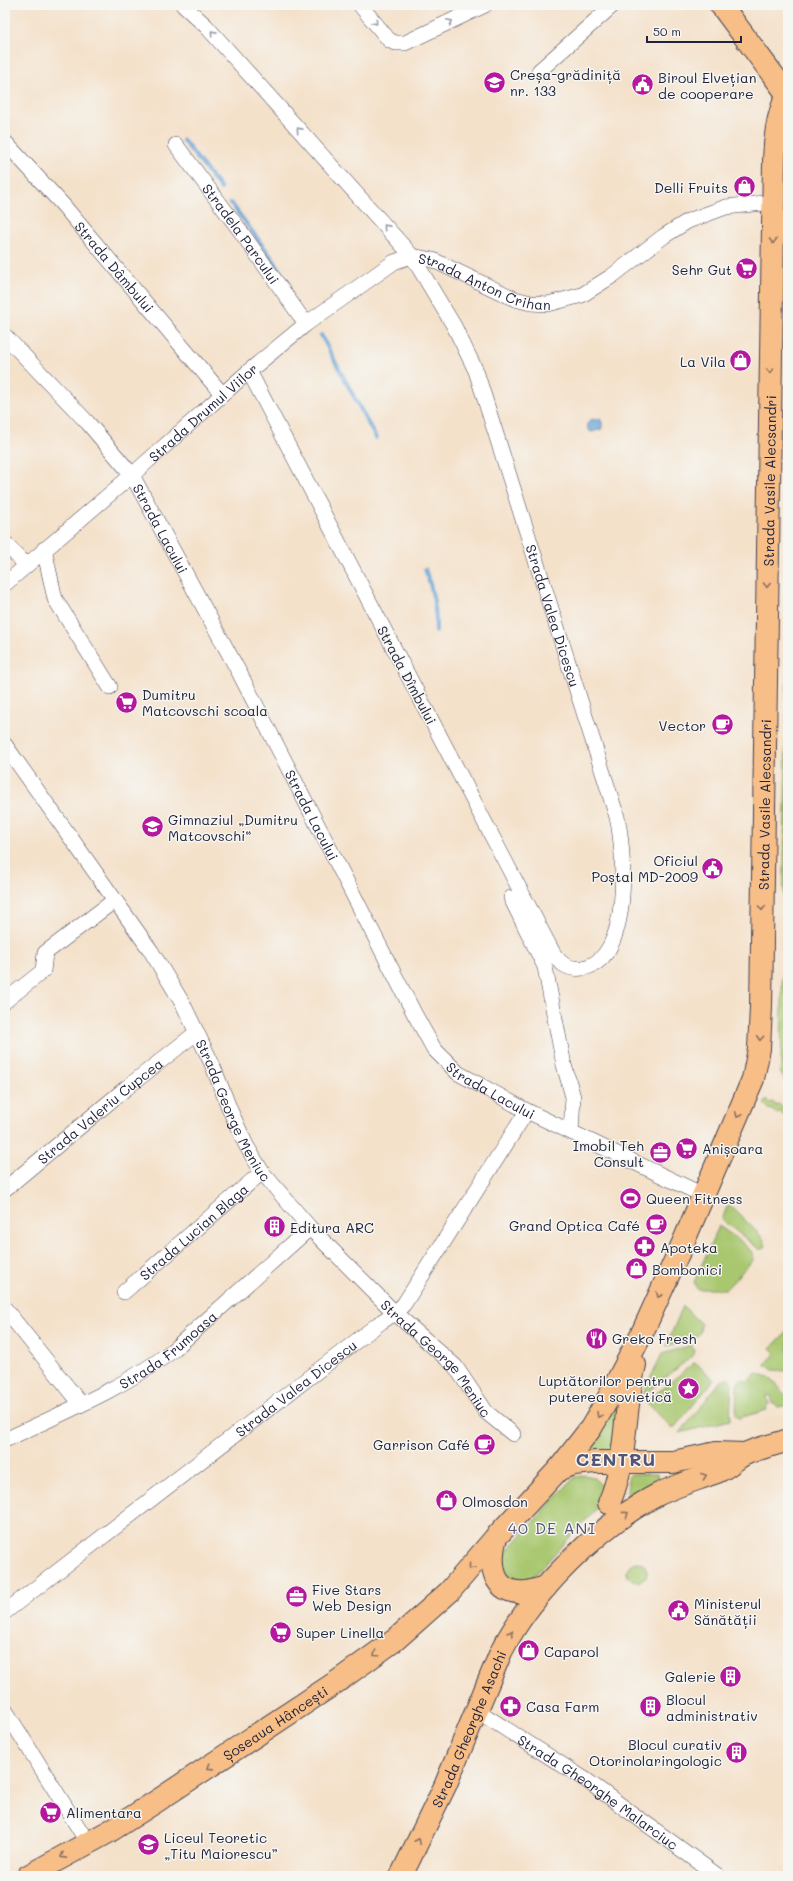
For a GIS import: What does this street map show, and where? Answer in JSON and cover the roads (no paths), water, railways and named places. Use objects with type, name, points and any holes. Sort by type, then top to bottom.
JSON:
[{"type":"main road","points":[[721,5],[788,95]]},
{"type":"main road","name":"Strada Vasile Alecsandri","points":[[559,1469],[591,1428],[643,1331],[754,1080],[760,1036],[773,202],[781,142],[777,123],[780,109],[788,95]]},
{"type":"main road","points":[[595,1537],[617,1485],[629,1388],[643,1331]]},
{"type":"main road","points":[[595,1537],[629,1512],[656,1495],[722,1470],[744,1454],[788,1440]]},
{"type":"main road","points":[[559,1469],[580,1463],[672,1462],[716,1453],[744,1454]]},
{"type":"main road","points":[[580,1463],[594,1467],[605,1475],[610,1487],[609,1503]]},
{"type":"main road","name":"Șoseaua Hâncești","points":[[28,1876],[110,1831],[219,1761],[390,1644],[449,1592],[496,1537],[559,1469]]},
{"type":"main road","points":[[496,1537],[492,1560],[493,1569],[501,1585],[510,1590],[519,1592],[528,1592],[546,1588]]},
{"type":"main road","name":"Strada Gheorghe Asachi","points":[[401,1876],[445,1786],[476,1710],[511,1633],[528,1607],[595,1537]]},
{"type":"street","name":"Strada Anton Crihan","points":[[183,5],[206,26],[412,256],[433,260],[516,299],[531,303],[548,304],[582,295],[612,276],[664,236],[688,221],[726,207],[773,202]]},
{"type":"street","points":[[360,5],[389,40],[405,43],[485,5]]},
{"type":"street","points":[[539,71],[613,5]]},
{"type":"street","name":"Strada Dâmbului","points":[[5,142],[63,205],[222,394]]},
{"type":"street","name":"Stradela Parcului","points":[[176,145],[239,229],[306,324]]},
{"type":"street","name":"Strada Drumul Viilor","points":[[5,584],[132,475],[248,371],[306,324],[394,262],[412,256]]},
{"type":"street","name":"Strada Valea Dicescu","points":[[412,256],[454,326],[476,371],[617,817],[622,839],[623,863],[623,884],[618,925],[602,959],[588,967],[575,969]]},
{"type":"street","name":"Strada Lacului","points":[[5,336],[88,423],[132,475],[150,505],[240,674],[414,1013],[434,1049],[458,1073],[527,1111],[703,1195]]},
{"type":"street","name":"Strada Dîmbului","points":[[248,371],[553,953],[559,962],[566,967],[575,969]]},
{"type":"street","points":[[5,543],[26,565]]},
{"type":"street","points":[[44,549],[55,599],[110,687]]},
{"type":"street","name":"Strada George Meniuc","points":[[5,745],[115,900],[169,980],[183,1004],[212,1064],[230,1110],[246,1145],[262,1172],[310,1228],[395,1314],[455,1366],[486,1412],[513,1434]]},
{"type":"street","points":[[511,898],[545,967],[564,1065],[573,1097],[571,1132]]},
{"type":"street","points":[[5,1001],[43,971],[45,953],[115,900]]},
{"type":"street","name":"Strada Valeriu Cupcea","points":[[5,1189],[196,1032]]},
{"type":"street","name":"Strada Valea Dicescu","points":[[5,1612],[380,1322],[395,1314],[404,1304],[527,1111]]},
{"type":"street","name":"Strada Lucian Blaga","points":[[124,1292],[262,1172]]},
{"type":"street","name":"Strada Frumoasa","points":[[5,1440],[81,1404],[156,1363],[172,1351],[206,1319],[310,1228]]},
{"type":"street","points":[[5,1309],[81,1404]]},
{"type":"street","points":[[5,1710],[88,1843]]},
{"type":"street","name":"Strada Gheorghe Malarciuc","points":[[476,1710],[586,1780],[718,1876]]},
{"type":"water","points":[[600,418],[602,422],[602,429],[592,432],[588,430],[587,424],[590,420]]},
{"type":"waterway","points":[[183,140],[221,189]]},
{"type":"waterway","points":[[231,203],[275,262],[284,280]]},
{"type":"waterway","points":[[321,335],[376,438]]},
{"type":"waterway","points":[[425,569],[434,600],[436,632]]},
{"type":"place","name":"Creșa-grădiniță nr. 133","points":[[494,82]]},
{"type":"place","name":"Biroul Elvețian de cooperare","points":[[642,85]]},
{"type":"place","name":"Delli Fruits","points":[[744,187]]},
{"type":"place","name":"Sehr Gut","points":[[747,269]]},
{"type":"place","name":"La Vila","points":[[741,361]]},
{"type":"place","name":"Dumitru Matcovschi scoala","points":[[126,702]]},
{"type":"place","name":"Vector","points":[[722,725]]},
{"type":"place","name":"Gimnaziul „Dumitru Matcovschi“","points":[[152,827]]},
{"type":"place","name":"Oficiul Poștal MD-2009","points":[[713,868]]},
{"type":"place","name":"Anișoara","points":[[686,1148]]},
{"type":"place","name":"Imobil Teh Consult","points":[[660,1153]]},
{"type":"place","name":"Queen Fitness","points":[[630,1198]]},
{"type":"place","name":"Grand Optica Café","points":[[656,1225]]},
{"type":"place","name":"Editura ARC","points":[[275,1227]]},
{"type":"place","name":"Apoteka","points":[[645,1247]]},
{"type":"place","name":"Bombonici","points":[[637,1269]]},
{"type":"place","name":"Greko Fresh","points":[[596,1338]]},
{"type":"place","name":"Luptătorilor pentru puterea sovietică","points":[[688,1388]]},
{"type":"place","name":"Garrison Café","points":[[485,1444]]},
{"type":"place","name":"Olmosdon","points":[[446,1501]]},
{"type":"place","name":"Five Stars Web Design","points":[[297,1597]]},
{"type":"place","name":"Ministerul Sănătății","points":[[678,1611]]},
{"type":"place","name":"Super Linella","points":[[280,1632]]},
{"type":"place","name":"Caparol","points":[[529,1651]]},
{"type":"place","name":"Galerie","points":[[731,1676]]},
{"type":"place","name":"Casa Farm","points":[[510,1706]]},
{"type":"place","name":"Blocul administrativ","points":[[650,1707]]},
{"type":"place","name":"Blocul curativ Otorinolaringologic","points":[[737,1752]]},
{"type":"place","name":"Alimentara","points":[[51,1812]]},
{"type":"place","name":"Liceul Teoretic „Titu Maiorescu”","points":[[149,1845]]},
{"type":"district","name":"CENTRU","points":[[616,1459]]},
{"type":"district","name":"40 DE ANI","points":[[552,1527]]}]
